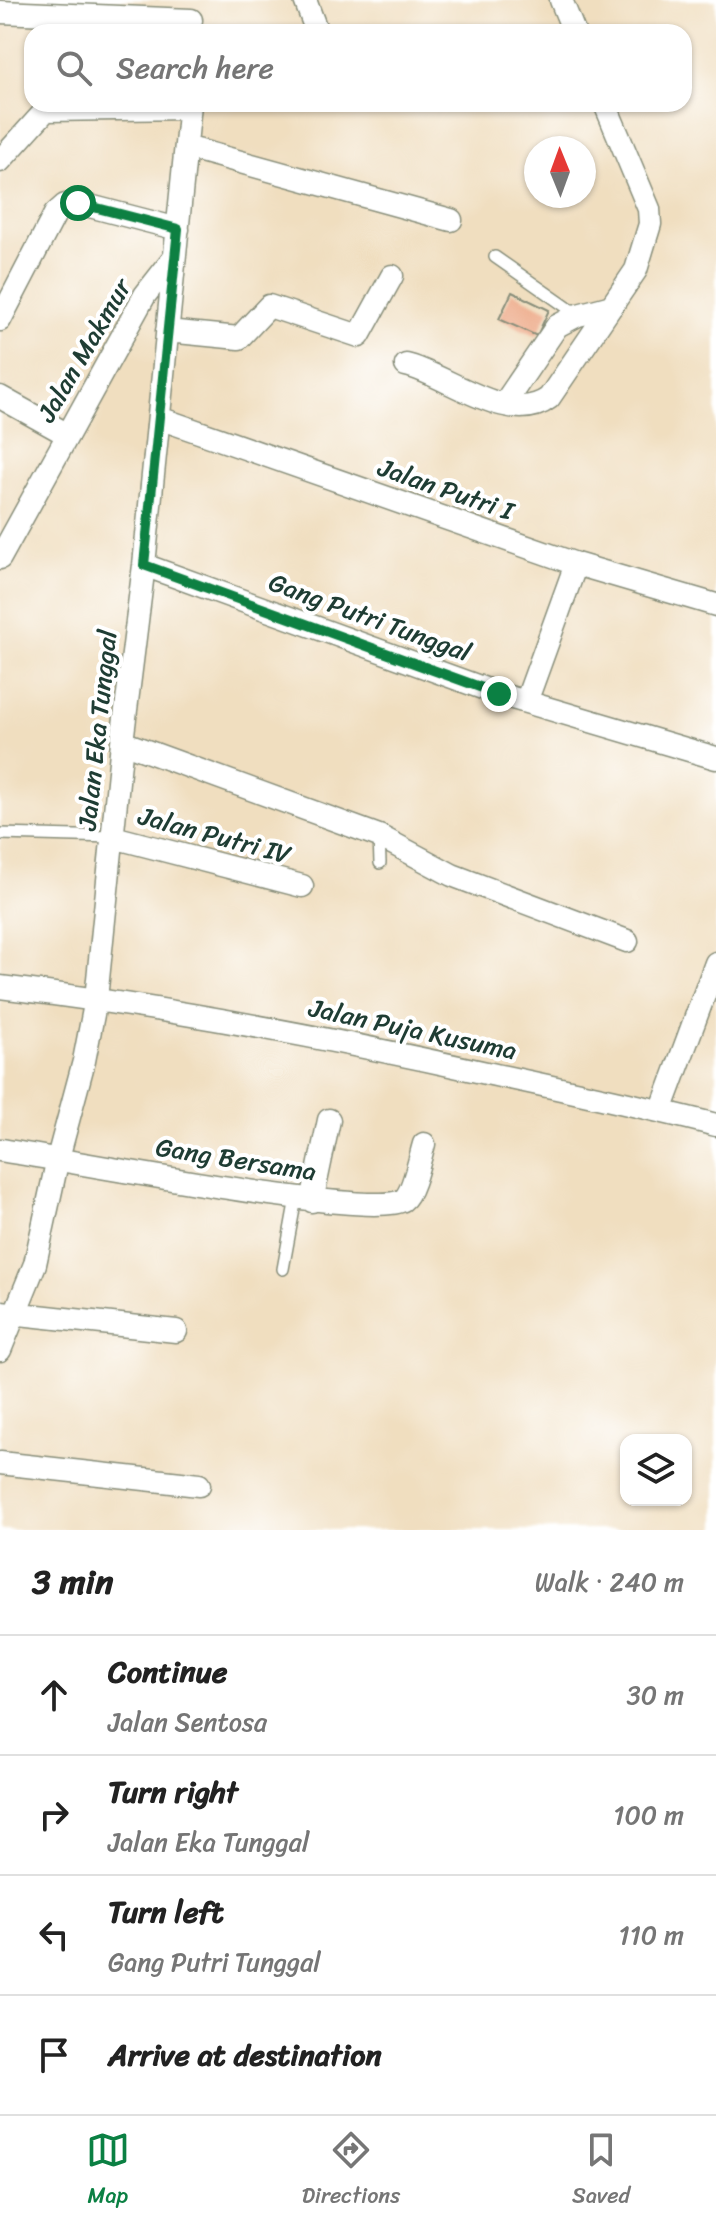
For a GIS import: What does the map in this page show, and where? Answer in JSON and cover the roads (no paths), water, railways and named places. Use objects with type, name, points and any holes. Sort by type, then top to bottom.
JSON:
[{"type":"street","points":[[305,0],[314,24]]},
{"type":"street","points":[[561,0],[571,24]]},
{"type":"street","points":[[0,12],[192,17]]},
{"type":"street","points":[[0,161],[44,112]]},
{"type":"street","name":"Jalan Eka Tunggal","points":[[0,1350],[7,1313],[35,1264],[96,999],[189,112]]},
{"type":"street","points":[[406,365],[421,369],[453,387],[515,408],[538,406],[549,398],[636,270],[650,224],[649,209],[608,112]]},
{"type":"street","points":[[186,147],[451,220]]},
{"type":"street","points":[[0,320],[55,214],[65,205],[78,203],[178,229]]},
{"type":"street","name":"Jalan Makmur","points":[[0,558],[145,295],[175,257]]},
{"type":"street","points":[[167,331],[239,338],[269,306],[359,336],[392,276]]},
{"type":"street","points":[[504,404],[557,326],[578,315],[612,306]]},
{"type":"street","points":[[0,397],[68,435]]},
{"type":"street","name":"Jalan Putri I","points":[[159,418],[576,564],[716,605]]},
{"type":"street","points":[[526,702],[576,564]]},
{"type":"street","name":"Gang Putri Tunggal","points":[[144,565],[526,702],[716,758]]},
{"type":"street","points":[[122,742],[379,836],[452,875],[627,941]]},
{"type":"street","name":"Jalan Putri IV","points":[[113,837],[302,886]]},
{"type":"street","points":[[661,1111],[716,963]]},
{"type":"street","name":"Jalan Puja Kusuma","points":[[0,987],[96,999],[373,1048],[716,1125]]},
{"type":"street","points":[[304,1199],[329,1120]]},
{"type":"street","name":"Gang Bersama","points":[[0,1150],[304,1199],[381,1204],[400,1202],[408,1195],[424,1144]]},
{"type":"street","points":[[7,1313],[176,1331]]},
{"type":"street","points":[[0,1463],[199,1485]]},
{"type":"lane","points":[[495,257],[578,315]]},
{"type":"lane","points":[[0,834],[113,837]]},
{"type":"lane","points":[[379,836],[380,863]]},
{"type":"lane","points":[[283,1269],[304,1199]]}]
